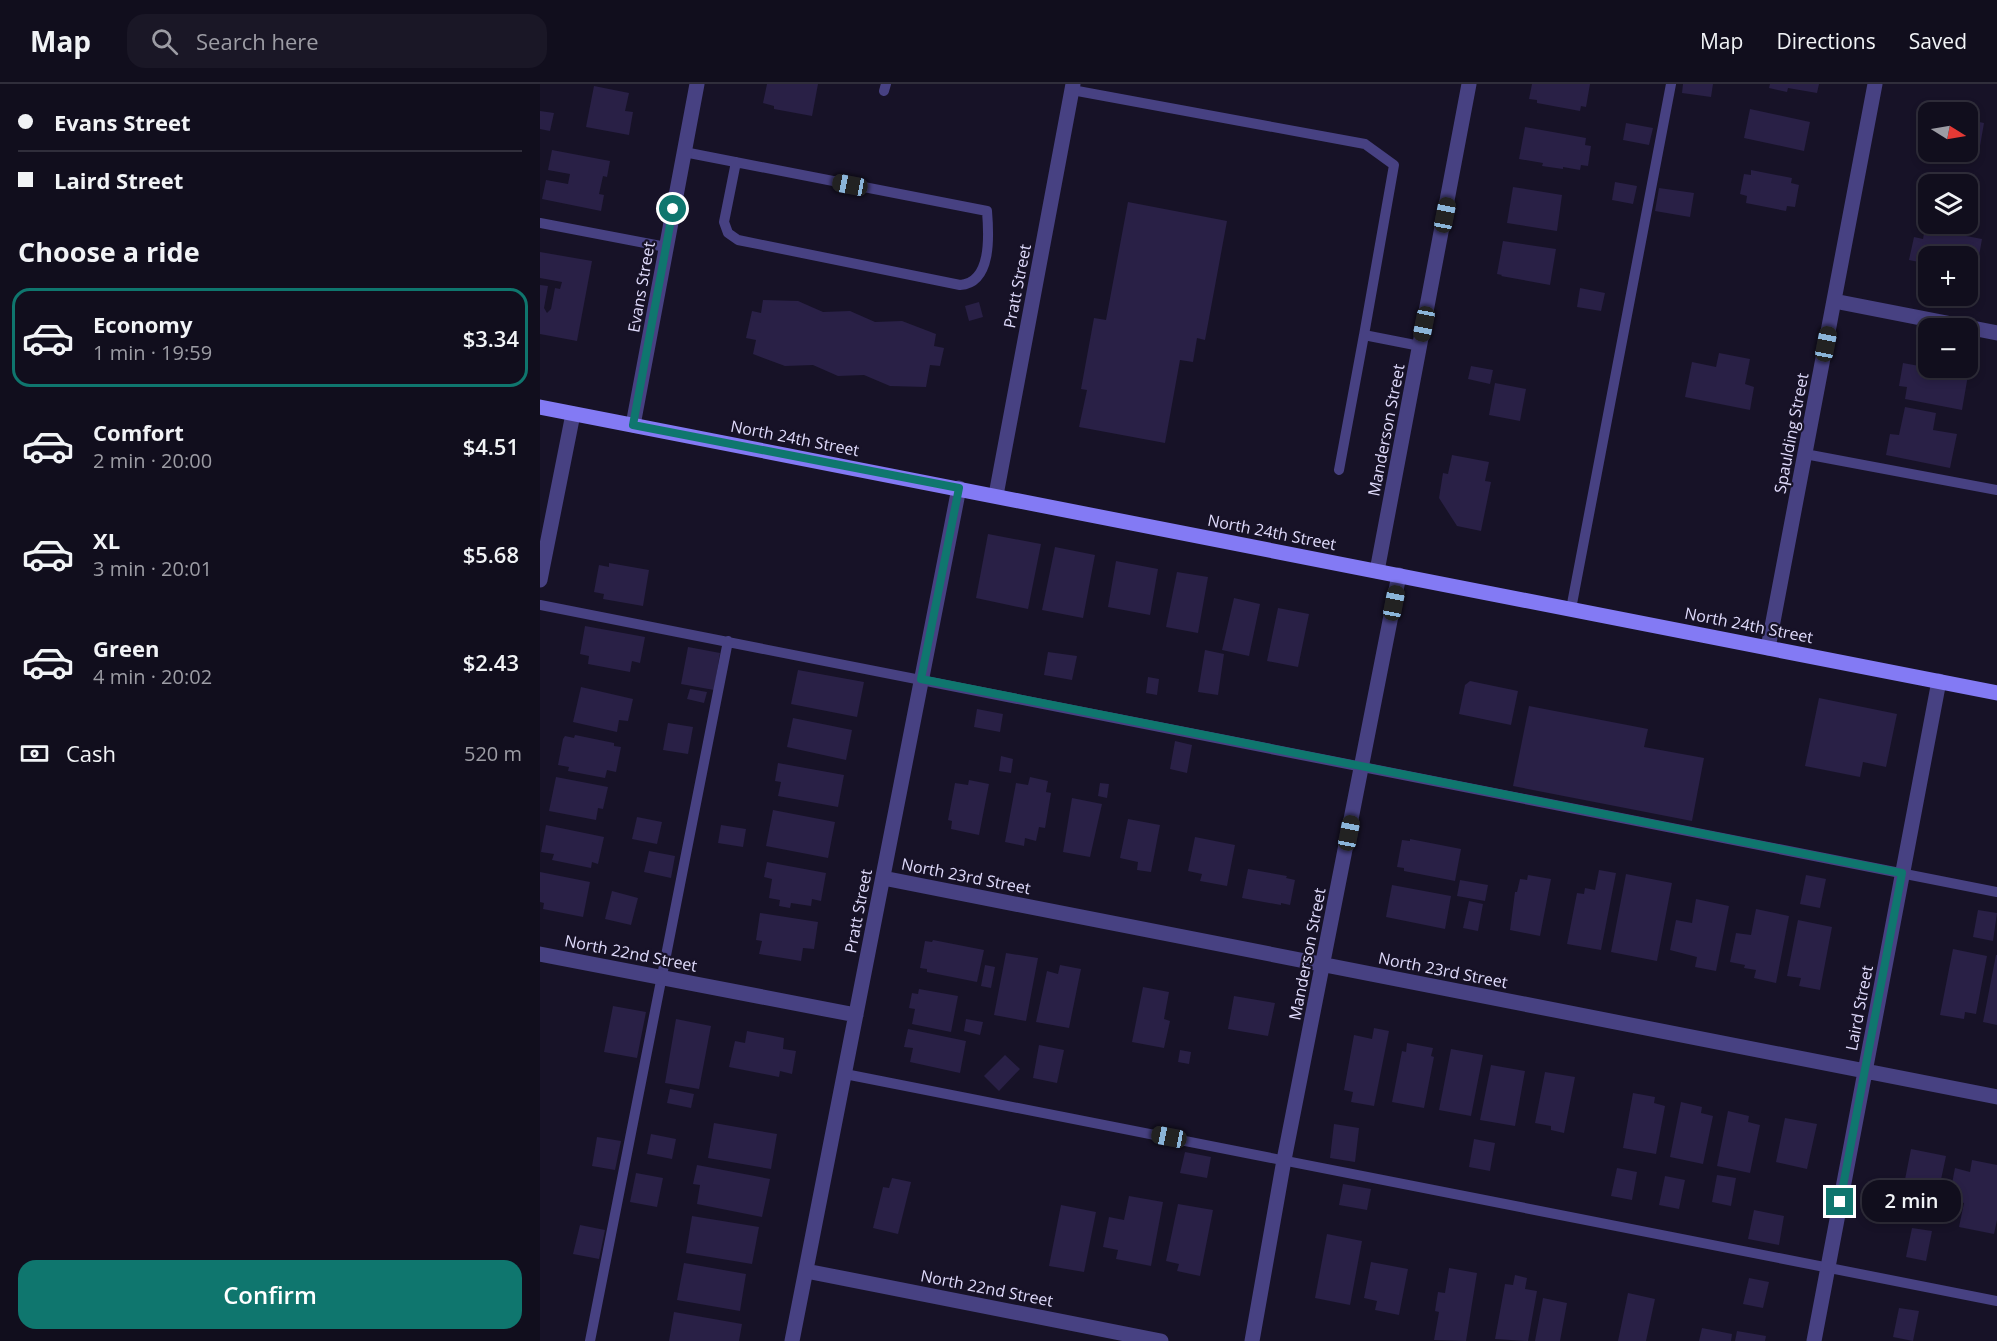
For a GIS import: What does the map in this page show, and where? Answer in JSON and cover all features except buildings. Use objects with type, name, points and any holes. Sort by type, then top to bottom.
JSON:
[{"type":"main road","name":"North 24th Street","points":[[540,407],[1997,693]]},
{"type":"street","name":"Evans Street","points":[[633,425],[697,84]]},
{"type":"street","name":"Manderson Street","points":[[1377,571],[1469,84]]},
{"type":"street","name":"Spaulding Street","points":[[1768,648],[1875,84]]},
{"type":"street","name":"Pratt Street","points":[[996,495],[1073,87]]},
{"type":"street","points":[[1834,300],[1997,333]]},
{"type":"street","points":[[540,580],[573,414]]},
{"type":"street","name":"Pratt Street","points":[[792,1341],[959,488]]},
{"type":"street","name":"Manderson Street","points":[[1252,1341],[1284,1160],[1399,575]]},
{"type":"street","name":"Laird Street","points":[[1814,1341],[1939,681]]},
{"type":"street","name":"North 23rd Street","points":[[883,878],[1997,1097]]},
{"type":"street","name":"North 22nd Street","points":[[540,954],[856,1015]]},
{"type":"street","name":"North 22nd Street","points":[[806,1271],[1161,1341]]},
{"type":"lane","points":[[1571,609],[1671,84]]},
{"type":"lane","points":[[1073,87],[1365,144],[1394,165],[1339,470]]},
{"type":"lane","points":[[684,152],[736,162],[987,211],[988,243],[980,274],[971,283],[960,285],[738,240],[728,233],[724,222],[736,162]]},
{"type":"lane","points":[[540,223],[666,248]]},
{"type":"lane","points":[[1364,335],[1420,346]]},
{"type":"lane","points":[[1805,454],[1997,490]]},
{"type":"lane","points":[[540,605],[1997,892]]},
{"type":"lane","points":[[590,1341],[728,641]]},
{"type":"lane","points":[[845,1074],[1997,1301]]},
{"type":"route","points":[[673,209],[633,425],[959,488],[921,679],[1902,873],[1840,1202]]}]
